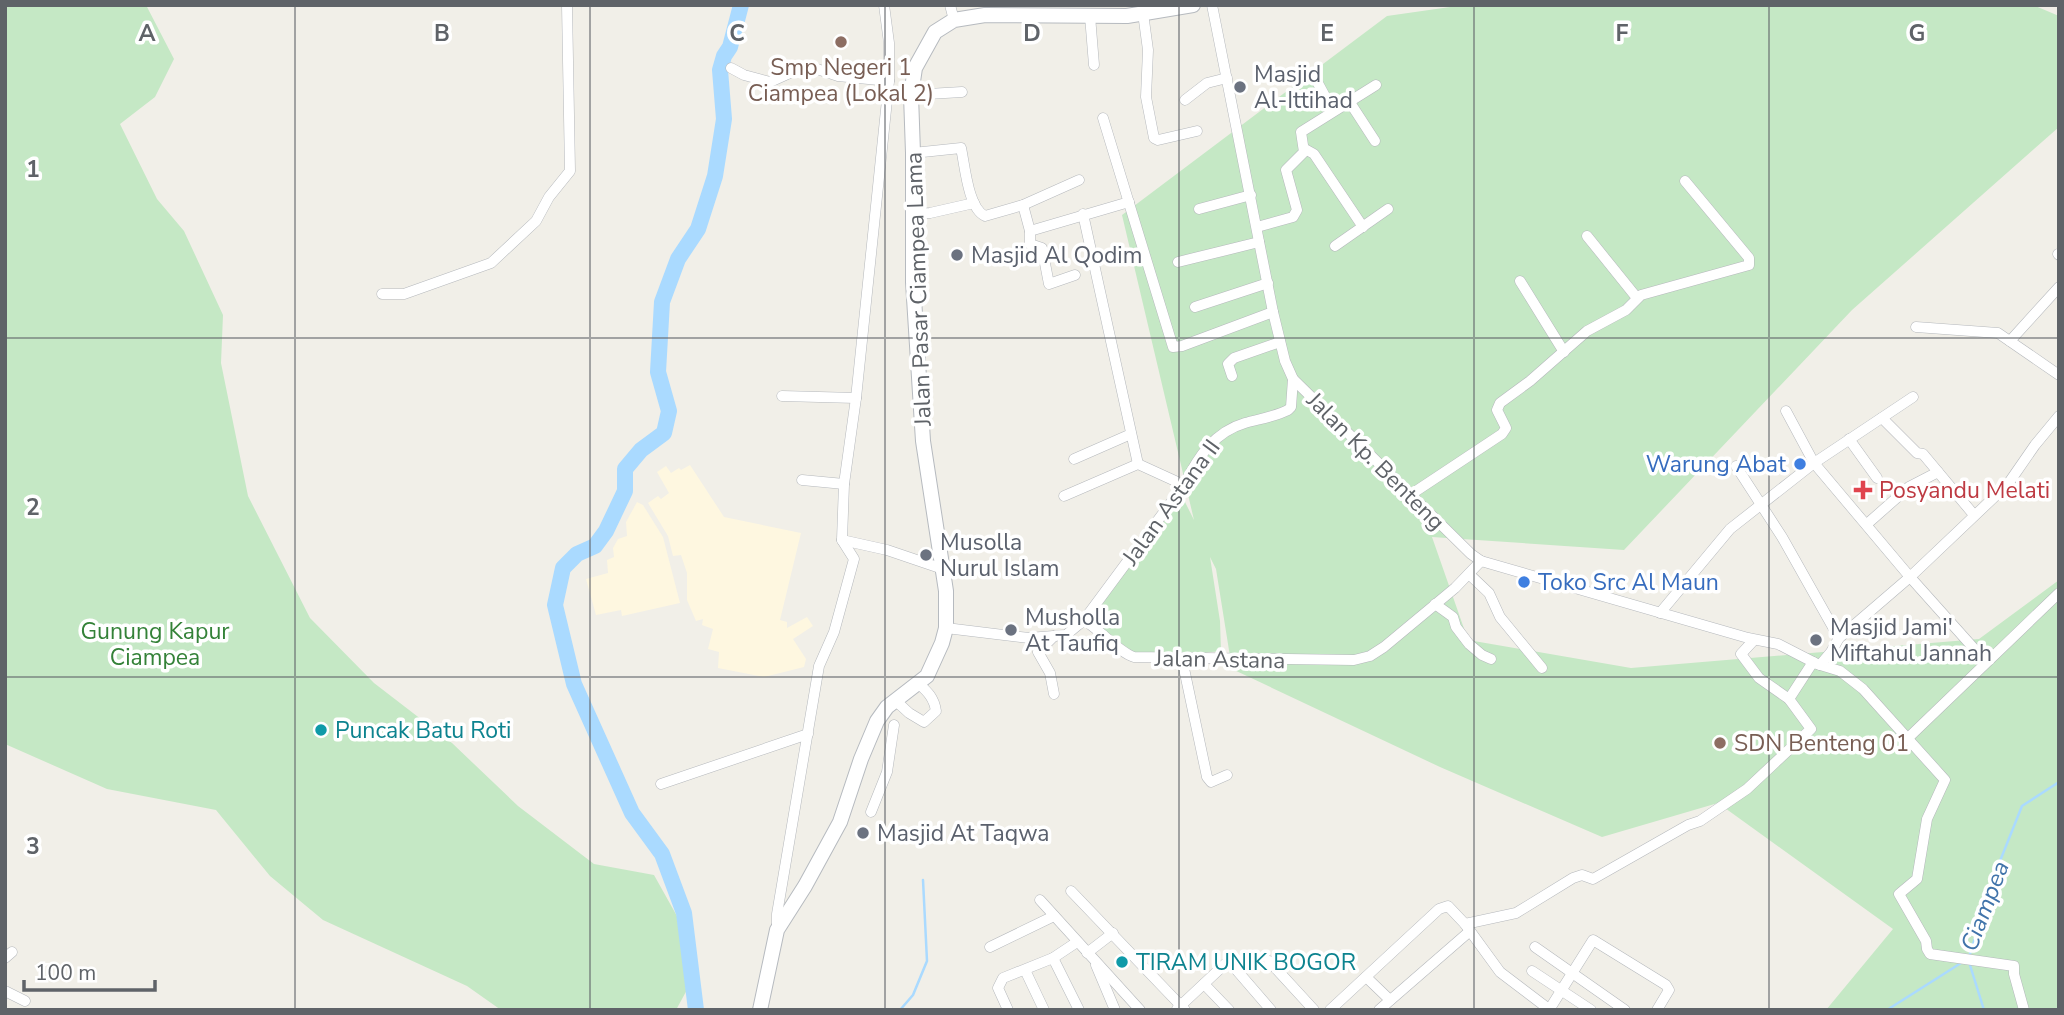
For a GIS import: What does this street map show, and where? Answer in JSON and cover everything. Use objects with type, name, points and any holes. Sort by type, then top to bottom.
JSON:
[{"type":"main road","points":[[954,20],[985,15],[1090,16],[1143,13],[1193,5]]},
{"type":"main road","name":"Jalan Pasar Ciampea Lama","points":[[777,930],[840,822],[877,721],[896,701],[928,676],[946,628],[943,569],[923,441],[913,282],[911,95],[915,68],[928,41],[954,20]]},
{"type":"main road","points":[[760,1010],[777,930]]},
{"type":"street","points":[[382,294],[404,294],[491,263],[536,222],[549,197],[570,171],[567,5]]},
{"type":"street","points":[[950,5],[954,20]]},
{"type":"street","name":"Jalan Kp. Benteng","points":[[1212,5],[1273,312],[1285,361],[1293,379],[1481,561],[1778,645],[1840,671],[1863,689],[1945,780],[1927,819],[1917,879],[1899,894],[1930,954],[2014,966],[2024,1010]]},
{"type":"street","points":[[777,930],[776,914],[819,666],[834,632],[854,559],[842,540],[844,484],[856,398],[889,81],[889,43],[882,6]]},
{"type":"street","points":[[1143,13],[1148,50],[1146,97],[1154,138],[1158,140],[1197,131]]},
{"type":"street","points":[[1090,16],[1094,65]]},
{"type":"street","points":[[731,68],[744,75],[770,82],[802,68],[814,68],[838,76],[889,81]]},
{"type":"street","points":[[1313,74],[1334,111]]},
{"type":"street","points":[[1185,100],[1207,83],[1227,78]]},
{"type":"street","points":[[1363,227],[1314,154],[1305,149],[1300,138],[1301,132],[1376,85]]},
{"type":"street","points":[[911,95],[962,92]]},
{"type":"street","points":[[1349,101],[1375,141]]},
{"type":"street","points":[[1103,118],[1173,347],[1273,312]]},
{"type":"street","points":[[913,153],[960,144],[974,203],[980,214],[985,216],[1023,205],[1079,180]]},
{"type":"street","points":[[1257,227],[1296,214],[1286,170],[1305,149]]},
{"type":"street","points":[[1410,495],[1502,434],[1506,428],[1497,407],[1596,325],[1626,310],[1645,293],[1749,265],[1749,258],[1685,181]]},
{"type":"street","points":[[1199,209],[1251,195]]},
{"type":"street","points":[[1030,231],[1129,202]]},
{"type":"street","points":[[912,214],[930,213],[974,203]]},
{"type":"street","points":[[1023,205],[1030,231],[1030,244],[1042,248],[1049,284],[1075,275]]},
{"type":"street","points":[[1335,246],[1388,209]]},
{"type":"street","points":[[1083,214],[1138,464]]},
{"type":"street","points":[[1587,236],[1637,298]]},
{"type":"street","points":[[1178,262],[1259,242]]},
{"type":"street","points":[[1520,281],[1564,352]]},
{"type":"street","points":[[1195,307],[1268,284]]},
{"type":"street","points":[[2010,341],[2059,287]]},
{"type":"street","points":[[1916,327],[1998,333],[2059,374]]},
{"type":"street","points":[[1232,376],[1228,364],[1234,358],[1280,342]]},
{"type":"street","name":"Jalan Astana II","points":[[1084,620],[1184,485],[1195,463],[1216,438],[1225,430],[1288,410],[1291,407],[1293,379]]},
{"type":"street","points":[[782,396],[856,398]]},
{"type":"street","points":[[1660,613],[1730,528],[1814,463],[1913,397]]},
{"type":"street","points":[[1786,411],[1814,463],[1986,662]]},
{"type":"street","points":[[1789,699],[1817,663],[1831,652],[1839,638],[2008,484],[2059,416]]},
{"type":"street","points":[[1882,418],[1917,453],[1923,454],[1974,515]]},
{"type":"street","points":[[1074,459],[1131,434]]},
{"type":"street","points":[[1849,439],[1877,478]]},
{"type":"street","points":[[1064,496],[1138,464],[1184,485]]},
{"type":"street","points":[[1736,466],[1782,537],[1839,638]]},
{"type":"street","points":[[1867,524],[1909,487],[1938,472]]},
{"type":"street","points":[[802,480],[844,484]]},
{"type":"street","points":[[842,540],[887,550],[943,569]]},
{"type":"street","name":"Jalan Astana","points":[[1084,620],[1125,654],[1134,657],[1354,660],[1370,656],[1384,647],[1481,561]]},
{"type":"street","points":[[1469,574],[1489,593],[1500,617],[1542,668]]},
{"type":"street","points":[[1907,739],[2059,593]]},
{"type":"street","points":[[1435,604],[1453,617],[1456,627],[1469,644],[1491,659]]},
{"type":"street","points":[[946,628],[1029,638],[1066,635],[1084,620]]},
{"type":"street","points":[[1054,694],[1050,673],[1038,652],[1055,636]]},
{"type":"street","points":[[1379,1010],[1467,927],[1516,913],[1573,878],[1582,875],[1593,879],[1688,825],[1700,821],[1759,780],[1811,729],[1789,699],[1771,689],[1759,678],[1741,654],[1754,640]]},
{"type":"street","points":[[1182,659],[1207,777],[1211,782],[1227,775]]},
{"type":"street","points":[[896,701],[923,722],[936,708],[930,694],[918,683]]},
{"type":"street","points":[[871,812],[887,772],[898,727],[877,721]]},
{"type":"street","points":[[661,784],[808,734]]},
{"type":"street","points":[[1071,891],[1181,1008],[1222,966],[1229,964],[1271,1010]]},
{"type":"street","points":[[1040,900],[1140,1010]]},
{"type":"street","points":[[1330,1010],[1443,906],[1448,906],[1467,927],[1500,972],[1549,1010],[1591,941],[1596,940],[1666,985],[1669,990],[1657,1010]]},
{"type":"street","points":[[990,947],[1054,916]]},
{"type":"street","points":[[1090,956],[1113,933]]},
{"type":"street","points":[[1008,1010],[998,988],[1003,978],[1053,957],[1077,942]]},
{"type":"street","points":[[1535,947],[1625,1010]]},
{"type":"street","points":[[1090,956],[1115,1010]]},
{"type":"street","points":[[1053,957],[1079,1010]]},
{"type":"street","points":[[1269,961],[1314,1010]]},
{"type":"street","points":[[1025,970],[1044,1010]]},
{"type":"street","points":[[1532,971],[1591,1010]]},
{"type":"street","points":[[1366,977],[1390,1000]]},
{"type":"street","points":[[1204,984],[1229,1010]]},
{"type":"street","points":[[5,992],[25,1001]]},
{"type":"shaded area","points":[[690,465],[724,517],[801,533],[780,620],[787,622],[787,628],[807,617],[813,626],[793,639],[806,659],[804,667],[764,677],[718,668],[719,652],[708,649],[713,629],[702,625],[703,619],[696,621],[687,600],[687,573],[681,555],[673,556],[668,536],[648,503],[669,493],[657,472],[666,466],[671,473]]},
{"type":"shaded area","points":[[637,502],[643,505],[663,537],[680,603],[622,616],[621,610],[596,615],[586,579],[608,573],[607,560],[614,557],[613,548],[618,539],[627,536],[626,522]]},
{"type":"green space","name":"Gunung Kapur Ciampea","points":[[5,5],[146,5],[174,59],[155,97],[120,124],[157,199],[184,231],[223,315],[221,363],[248,496],[310,618],[374,683],[452,743],[518,806],[594,864],[654,875],[687,934],[688,988],[676,1010],[501,1010],[467,986],[323,920],[270,876],[216,810],[107,789],[5,744]]},
{"type":"green space","points":[[1464,5],[2033,5],[2059,16],[2059,127],[1852,310],[1624,550],[1432,537],[1468,640],[1631,668],[1979,639],[2059,580],[2059,1010],[1826,1010],[1893,929],[1718,803],[1602,837],[1440,767],[1232,669],[1216,569],[1210,557],[1220,621],[1221,651],[1164,657],[1133,654],[1116,643],[1091,618],[1109,590],[1183,498],[1194,520],[1122,215],[1387,16]]},
{"type":"waterway","points":[[696,1010],[684,913],[662,854],[632,813],[574,684],[555,605],[563,568],[577,554],[595,546],[606,531],[625,491],[625,469],[641,450],[664,433],[669,411],[658,372],[662,302],[678,259],[698,229],[715,176],[724,119],[720,70],[730,47],[741,5]]},
{"type":"waterway","name":"Ciampea","points":[[1969,957],[1996,871],[2022,806],[2059,782]]},
{"type":"waterway","points":[[900,1010],[913,995],[927,961],[923,880]]},
{"type":"waterway","points":[[1969,962],[1984,1010]]},
{"type":"waterway","name":"Ciampea","points":[[1887,1010],[1961,963]]},
{"type":"place","name":"Smp Negeri 1 Ciampea (Lokal 2)","points":[[841,42]]},
{"type":"place","name":"Masjid Al-Ittihad","points":[[1240,87]]},
{"type":"place","name":"Masjid Al Qodim","points":[[957,255]]},
{"type":"place","name":"Warung Abat","points":[[1800,464]]},
{"type":"place","name":"Posyandu Melati","points":[[1863,490]]},
{"type":"place","name":"Musolla Nurul Islam","points":[[926,555]]},
{"type":"place","name":"Toko Src Al Maun","points":[[1524,582]]},
{"type":"place","name":"Musholla At Taufiq","points":[[1011,630]]},
{"type":"place","name":"Masjid Jami' Miftahul Jannah","points":[[1816,640]]},
{"type":"place","name":"Puncak Batu Roti","points":[[321,730]]},
{"type":"place","name":"SDN Benteng 01","points":[[1720,743]]},
{"type":"place","name":"Masjid At Taqwa","points":[[863,833]]},
{"type":"place","name":"TIRAM UNIK BOGOR","points":[[1122,962]]}]
